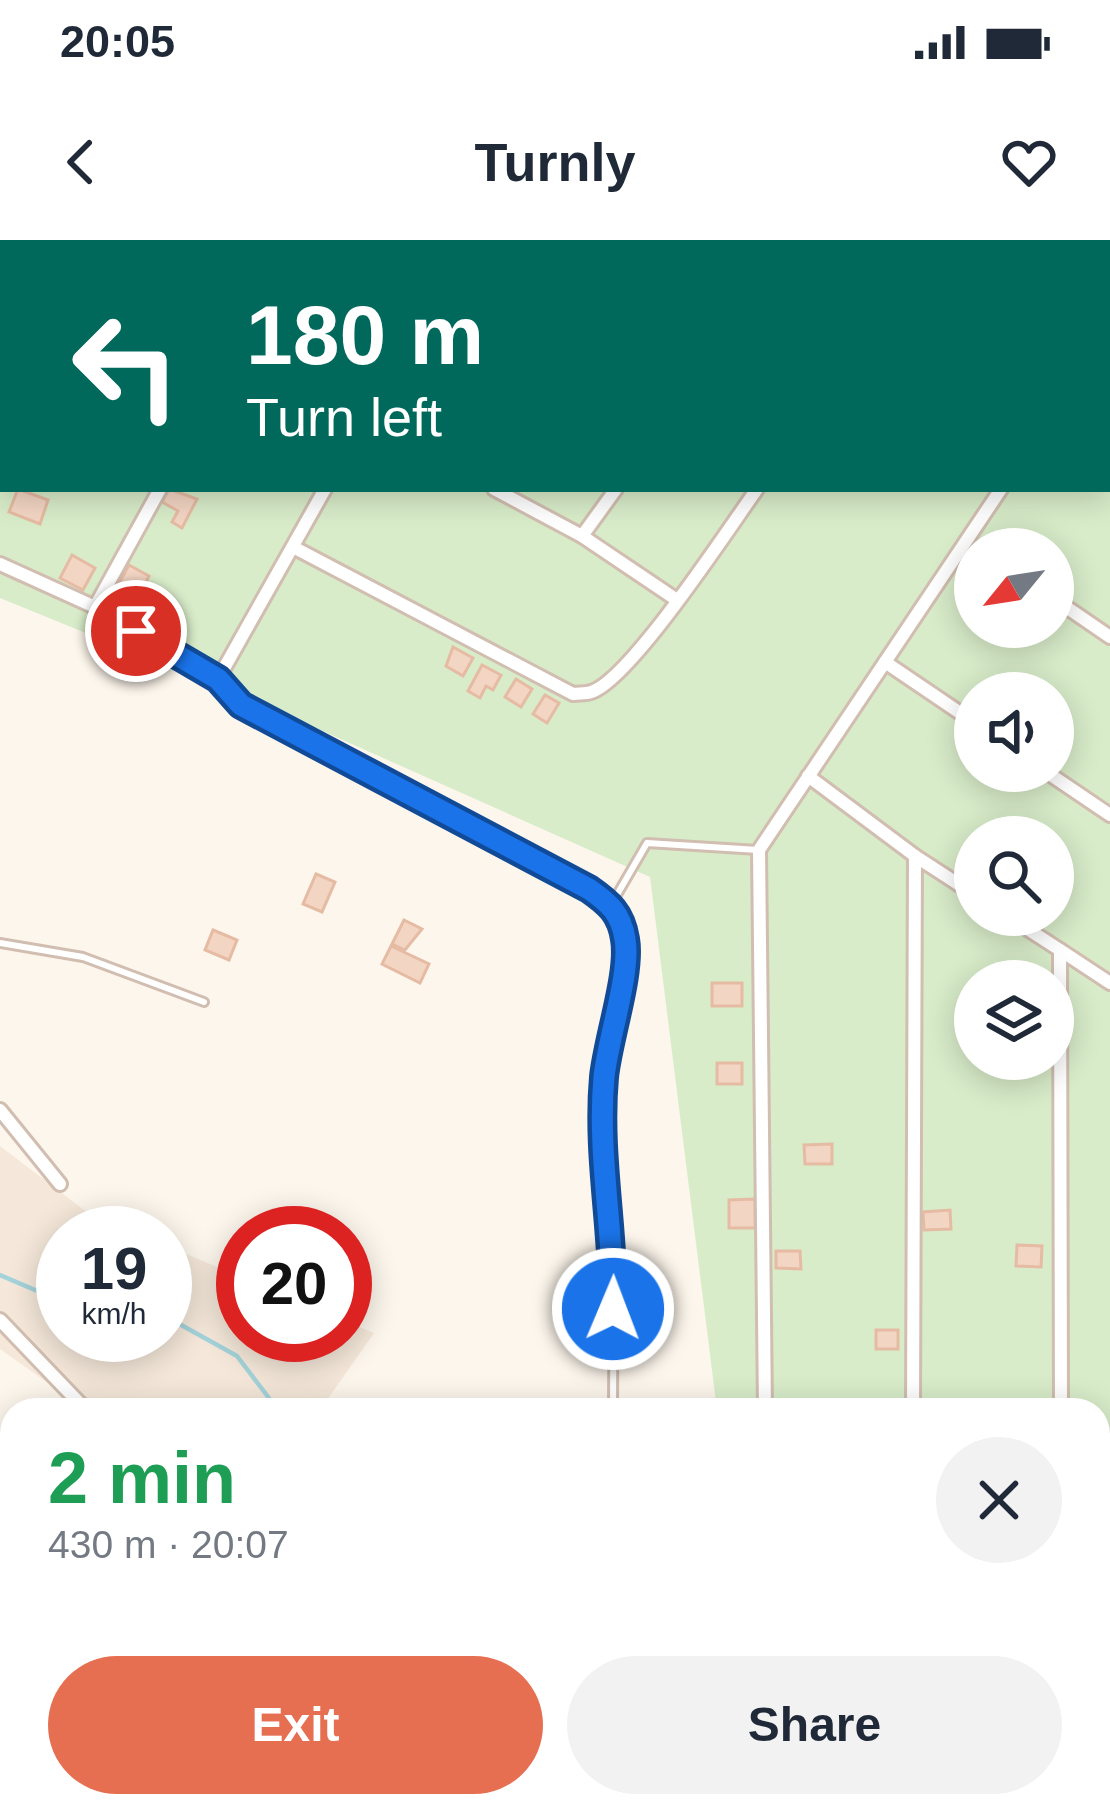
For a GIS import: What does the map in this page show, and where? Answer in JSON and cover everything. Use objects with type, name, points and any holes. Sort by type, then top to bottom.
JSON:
[{"type":"street","points":[[95,607],[158,492]]},
{"type":"street","points":[[0,564],[95,607],[218,679],[323,492]]},
{"type":"street","points":[[500,492],[582,536],[677,600]]},
{"type":"street","points":[[582,536],[614,492]]},
{"type":"street","points":[[293,547],[573,694],[592,692],[610,680],[677,600],[755,492]]},
{"type":"street","points":[[976,528],[999,492]]},
{"type":"street","points":[[765,1398],[759,850],[954,561]]},
{"type":"street","points":[[1074,612],[1110,637]]},
{"type":"street","points":[[885,662],[954,709]]},
{"type":"street","points":[[808,776],[954,881]]},
{"type":"street","points":[[1074,791],[1110,815]]},
{"type":"street","points":[[913,1398],[915,856]]},
{"type":"street","points":[[1038,936],[1110,983]]},
{"type":"street","points":[[1060,950],[1061,1398]]},
{"type":"street","points":[[0,1111],[60,1184]]},
{"type":"street","points":[[0,1320],[75,1398]]},
{"type":"lane","points":[[218,679],[241,705],[611,905],[626,943],[604,1078],[602,1172],[614,1239],[613,1398]]},
{"type":"lane","points":[[611,905],[647,843],[759,850]]},
{"type":"lane","points":[[0,943],[83,956],[205,1002]]},
{"type":"shaded area","points":[[0,1146],[79,1206],[36,1206],[36,1362],[192,1362],[192,1256],[216,1267],[216,1362],[354,1362],[328,1398],[69,1398],[0,1349]]},
{"type":"green space","points":[[0,492],[1110,492],[1110,1398],[715,1398],[650,877],[289,716],[0,598]]},
{"type":"building","points":[[17,492],[48,500],[40,524],[9,512]]},
{"type":"building","points":[[167,492],[197,499],[182,528],[172,522],[178,511],[162,502]]},
{"type":"building","points":[[72,555],[95,568],[83,590],[60,578]]},
{"type":"building","points":[[129,565],[149,576],[134,605],[113,594]]},
{"type":"building","points":[[453,647],[473,658],[463,676],[446,666]]},
{"type":"building","points":[[482,665],[501,675],[493,690],[486,686],[480,698],[468,691]]},
{"type":"building","points":[[516,679],[532,689],[521,707],[505,697]]},
{"type":"building","points":[[545,695],[559,703],[547,723],[533,714]]},
{"type":"building","points":[[316,874],[335,882],[322,912],[303,904]]},
{"type":"building","points":[[404,920],[422,929],[405,950],[392,944]]},
{"type":"building","points":[[213,930],[237,940],[229,960],[205,950]]},
{"type":"building","points":[[391,946],[429,964],[420,983],[382,964]]},
{"type":"building","points":[[712,983],[742,983],[742,1006],[712,1006]]},
{"type":"building","points":[[717,1063],[742,1063],[742,1084],[717,1084]]},
{"type":"building","points":[[832,1144],[832,1164],[805,1164],[804,1145]]},
{"type":"building","points":[[755,1199],[755,1228],[729,1228],[729,1200]]},
{"type":"building","points":[[950,1210],[951,1229],[924,1230],[923,1212]]},
{"type":"building","points":[[1017,1245],[1042,1246],[1041,1267],[1016,1266]]},
{"type":"building","points":[[776,1251],[800,1251],[801,1269],[776,1268]]},
{"type":"building","points":[[876,1330],[898,1330],[898,1349],[876,1349]]},
{"type":"waterway","points":[[0,1275],[36,1290]]},
{"type":"waterway","points":[[192,1331],[237,1356],[269,1398]]},
{"type":"route","points":[[136,631],[218,679],[241,705],[589,889],[616,909],[626,943],[604,1078],[602,1172],[614,1239],[613,1309]]}]
